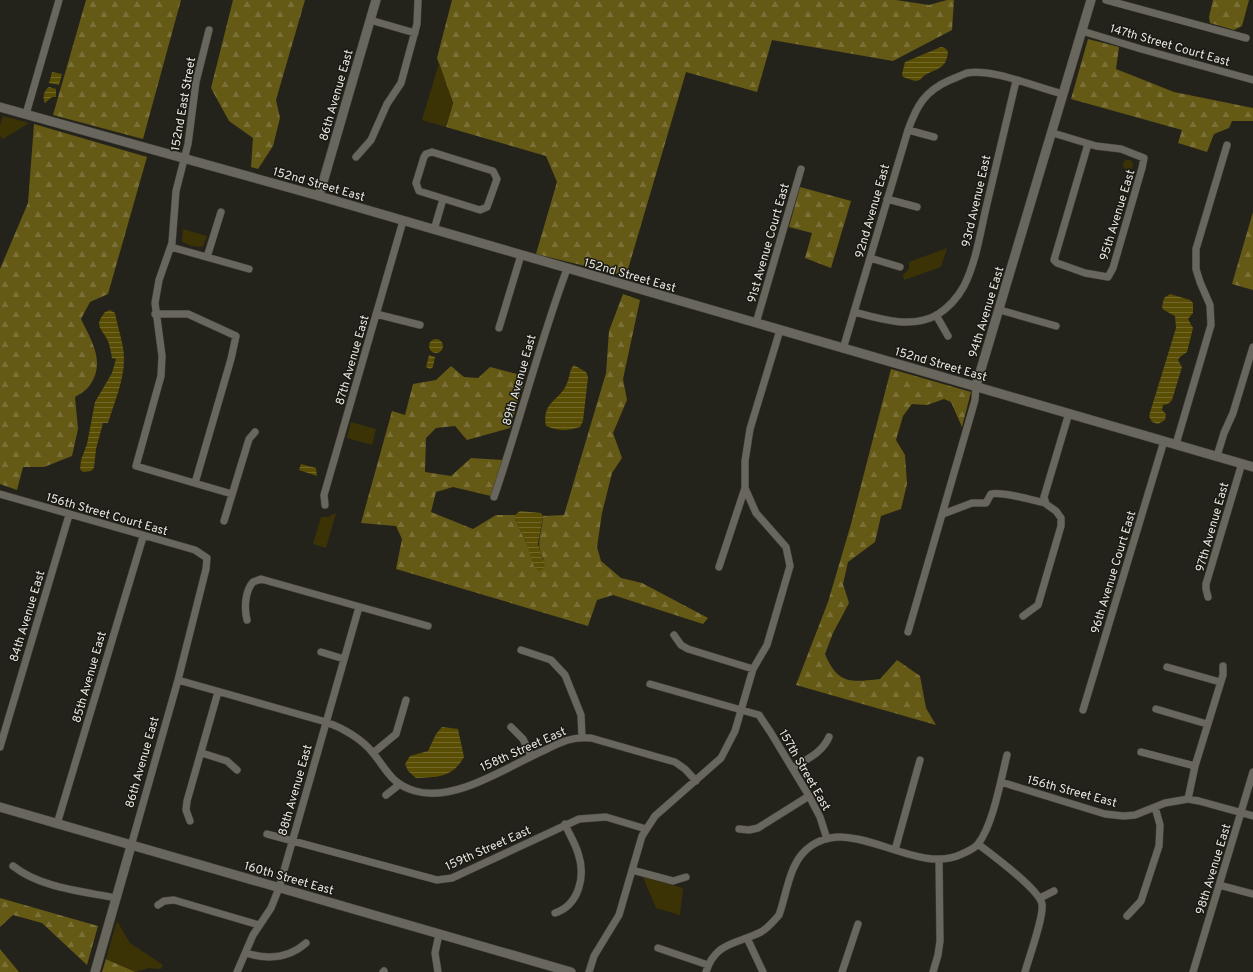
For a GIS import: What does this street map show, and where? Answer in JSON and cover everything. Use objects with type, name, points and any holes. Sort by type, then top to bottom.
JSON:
[{"type":"street","points":[[26,114],[59,0]]},
{"type":"street","name":"86th Avenue East","points":[[319,196],[376,0]]},
{"type":"street","points":[[356,157],[374,136],[387,104],[401,83],[415,33],[418,15],[418,0]]},
{"type":"street","name":"94th Avenue East","points":[[908,632],[975,400],[976,386],[1000,310],[1091,0]]},
{"type":"street","points":[[1106,0],[1246,38]]},
{"type":"street","points":[[370,20],[415,33]]},
{"type":"street","name":"152nd East Street","points":[[185,160],[193,118],[196,82],[209,30]]},
{"type":"street","name":"147th Street Court East","points":[[1082,31],[1141,50],[1253,80]]},
{"type":"street","name":"92nd Avenue East","points":[[843,349],[887,199],[915,111],[936,86],[968,73],[990,74],[1016,81]]},
{"type":"street","points":[[1016,81],[1064,94]]},
{"type":"street","name":"93rd Avenue East","points":[[936,315],[952,302],[964,287],[974,258],[1016,81]]},
{"type":"street","name":"152nd Street East","points":[[0,107],[185,160],[319,196],[1253,467]]},
{"type":"street","points":[[908,130],[934,137]]},
{"type":"street","points":[[1052,133],[1088,144]]},
{"type":"street","name":"95th Avenue East","points":[[1088,144],[1121,149],[1144,158],[1118,253],[1108,277],[1080,272],[1057,263],[1054,260],[1088,144]]},
{"type":"street","points":[[1176,444],[1211,325],[1210,305],[1196,269],[1196,249],[1227,146]]},
{"type":"street","points":[[428,152],[491,170],[496,174],[497,179],[489,205],[483,209],[443,199],[421,192],[415,186],[424,157],[428,152]]},
{"type":"street","points":[[185,160],[176,191],[175,227],[171,247],[159,280],[155,314],[161,352],[161,376],[136,466],[232,494]]},
{"type":"street","name":"91st Avenue Court East","points":[[756,323],[801,169]]},
{"type":"street","points":[[434,230],[443,199]]},
{"type":"street","points":[[887,199],[918,207]]},
{"type":"street","points":[[207,257],[220,212]]},
{"type":"street","name":"87th Avenue East","points":[[325,505],[324,495],[403,221]]},
{"type":"street","points":[[171,247],[249,269]]},
{"type":"street","points":[[499,328],[520,255]]},
{"type":"street","points":[[870,258],[900,267]]},
{"type":"street","name":"89th Avenue East","points":[[494,497],[513,441],[541,341],[567,269]]},
{"type":"street","points":[[1000,310],[1056,326]]},
{"type":"street","points":[[854,312],[897,322],[921,320],[936,315],[948,336]]},
{"type":"street","points":[[155,314],[188,314],[236,336],[231,359],[195,483]]},
{"type":"street","points":[[376,314],[420,325]]},
{"type":"street","points":[[719,566],[745,488],[745,461],[750,430],[780,330]]},
{"type":"street","points":[[1217,456],[1224,433],[1234,413],[1253,347]]},
{"type":"street","points":[[1045,503],[1044,498],[1069,413]]},
{"type":"street","points":[[224,521],[249,439],[255,432]]},
{"type":"street","name":"96th Avenue Court East","points":[[1083,710],[1164,441]]},
{"type":"street","name":"97th Avenue East","points":[[1208,597],[1206,584],[1242,463]]},
{"type":"street","points":[[589,972],[596,951],[619,915],[639,842],[646,829],[655,816],[724,755],[735,731],[753,668],[768,645],[790,566],[786,547],[756,513],[745,488]]},
{"type":"street","points":[[943,514],[972,503],[986,502],[991,494],[998,492],[1045,503],[1056,511],[1061,518],[1061,526],[1038,605],[1023,616]]},
{"type":"street","name":"156th Street Court East","points":[[0,494],[143,537],[195,550],[207,558]]},
{"type":"street","name":"84th Avenue East","points":[[0,747],[69,515]]},
{"type":"street","name":"85th Avenue East","points":[[57,824],[143,537]]},
{"type":"street","name":"86th Avenue East","points":[[95,972],[178,680],[206,569],[207,558]]},
{"type":"street","points":[[247,620],[245,606],[249,590],[253,582],[261,579],[428,626]]},
{"type":"street","name":"88th Avenue East","points":[[237,972],[253,935],[271,908],[279,888],[359,607]]},
{"type":"street","points":[[674,635],[681,645],[688,649],[753,668]]},
{"type":"street","points":[[521,650],[551,660],[565,675],[581,715],[582,737]]},
{"type":"street","points":[[321,652],[344,659]]},
{"type":"street","points":[[1188,800],[1195,766],[1223,675],[1223,666]]},
{"type":"street","points":[[1167,667],[1220,682]]},
{"type":"street","name":"158th Street East","points":[[178,680],[326,722],[349,733],[373,753],[390,777],[400,784],[422,793],[455,792],[569,738],[582,737],[591,738],[679,764],[696,781]]},
{"type":"street","name":"157th Street East","points":[[650,684],[741,709],[762,718],[793,768],[820,816],[826,839]]},
{"type":"street","points":[[190,820],[187,817],[186,806],[218,692]]},
{"type":"street","points":[[373,753],[396,734],[406,700]]},
{"type":"street","points":[[1156,709],[1208,724]]},
{"type":"street","points":[[511,727],[523,739],[531,756]]},
{"type":"street","points":[[793,768],[823,748],[829,737]]},
{"type":"street","points":[[1141,752],[1195,766]]},
{"type":"street","points":[[202,753],[227,761],[237,770]]},
{"type":"street","points":[[658,948],[707,968],[715,954],[726,946],[762,932],[773,922],[778,915],[802,854],[810,847],[826,839],[836,837],[853,838],[895,850],[939,860],[957,856],[978,844],[990,819],[1007,755]]},
{"type":"street","points":[[895,850],[920,760]]},
{"type":"street","name":"98th Avenue East","points":[[1193,972],[1253,772]]},
{"type":"street","name":"156th Street East","points":[[1001,782],[1105,814],[1124,816],[1135,815],[1166,803],[1188,800],[1199,801],[1253,816]]},
{"type":"street","points":[[386,796],[400,784]]},
{"type":"street","points":[[739,829],[749,830],[758,828],[809,796]]},
{"type":"street","name":"160th Street East","points":[[0,807],[571,972]]},
{"type":"street","points":[[1127,916],[1141,901],[1159,846],[1160,825],[1155,807]]},
{"type":"street","name":"159th Street East","points":[[267,834],[437,880],[452,878],[565,824],[583,818],[606,817],[646,829]]},
{"type":"street","points":[[555,913],[564,910],[570,904],[578,890],[581,879],[579,854],[565,824]]},
{"type":"street","points":[[978,844],[1031,888],[1040,898],[1042,907],[1041,914],[1025,972]]},
{"type":"street","points":[[933,972],[940,942],[939,860]]},
{"type":"street","points":[[12,866],[30,877],[84,893],[116,898]]},
{"type":"street","points":[[632,870],[673,881],[686,877]]},
{"type":"street","points":[[1219,885],[1253,894]]},
{"type":"street","points":[[1040,898],[1054,890]]},
{"type":"street","points":[[158,905],[164,901],[174,900],[259,925]]},
{"type":"street","points":[[842,972],[858,924]]},
{"type":"street","points":[[438,972],[434,953],[439,934]]},
{"type":"street","points":[[747,938],[763,972]]},
{"type":"street","points":[[246,953],[271,957],[285,955],[299,950],[306,943]]},
{"type":"green space","points":[[86,0],[181,0],[143,139],[53,115]]},
{"type":"green space","points":[[233,0],[305,0],[276,100],[280,118],[273,146],[258,169],[251,167],[253,138],[229,121],[211,88]]},
{"type":"green space","points":[[452,0],[896,0],[929,5],[947,0],[954,0],[952,30],[893,61],[772,40],[757,92],[686,72],[626,276],[536,254],[557,182],[546,156],[446,127],[453,103],[437,58]]},
{"type":"green space","points":[[1213,0],[1249,0],[1242,26],[1234,30],[1210,23],[1209,17]]},
{"type":"green space","points":[[1088,39],[1119,47],[1116,69],[1174,92],[1253,108],[1253,121],[1232,121],[1229,128],[1214,134],[1207,152],[1178,143],[1182,130],[1071,99]]},
{"type":"green space","points":[[34,124],[147,157],[108,294],[90,302],[81,319],[95,351],[97,368],[95,376],[89,387],[75,397],[78,429],[72,456],[44,467],[23,467],[17,490],[0,484],[0,269],[28,203]]},
{"type":"green space","points":[[800,187],[851,201],[831,268],[805,258],[812,233],[789,227]]},
{"type":"green space","points":[[1253,212],[1253,290],[1232,284]]},
{"type":"green space","points":[[623,294],[640,300],[623,379],[627,400],[613,433],[622,458],[612,473],[602,513],[597,547],[601,561],[621,578],[642,583],[708,618],[703,624],[613,595],[597,600],[588,626],[396,569],[402,539],[396,526],[361,523],[392,411],[405,415],[413,384],[436,380],[451,366],[464,377],[478,378],[490,367],[525,376],[510,428],[467,440],[455,426],[436,428],[426,438],[425,472],[451,476],[471,458],[503,460],[491,496],[453,487],[436,492],[431,512],[473,529],[496,515],[515,515],[515,519],[526,542],[545,561],[539,545],[543,516],[564,515],[606,373],[609,331]]},
{"type":"green space","points":[[891,369],[971,392],[962,427],[951,402],[944,399],[927,405],[912,404],[903,416],[896,440],[905,455],[907,484],[901,509],[881,516],[875,542],[848,562],[843,584],[849,603],[833,633],[825,654],[830,664],[840,676],[853,681],[880,679],[897,660],[920,676],[926,708],[936,725],[796,685],[828,602],[851,524]]},
{"type":"green space","points":[[0,898],[98,926],[87,965],[42,923],[13,915],[0,927]]},
{"type":"green space","points":[[0,949],[19,972],[0,972]]},
{"type":"green space","points":[[106,959],[136,972],[102,972]]},
{"type":"shaded area","points":[[941,47],[945,48],[948,52],[947,59],[941,67],[928,73],[920,80],[915,81],[903,77],[902,74],[905,62]]},
{"type":"shaded area","points":[[439,63],[453,103],[446,127],[422,120]]},
{"type":"shaded area","points":[[52,72],[62,74],[59,85],[49,83]]},
{"type":"shaded area","points":[[49,87],[56,89],[56,97],[52,97],[45,103],[44,94]]},
{"type":"shaded area","points":[[3,116],[29,123],[3,139],[0,136],[0,125]]},
{"type":"shaded area","points":[[1128,160],[1133,165],[1128,170],[1123,165]]},
{"type":"shaded area","points":[[183,229],[207,236],[203,246],[192,246],[182,241]]},
{"type":"shaded area","points":[[947,248],[941,267],[904,280],[903,275],[909,269],[909,262]]},
{"type":"shaded area","points":[[1170,294],[1190,300],[1193,303],[1193,313],[1188,319],[1193,328],[1187,352],[1178,360],[1182,367],[1172,400],[1168,404],[1163,405],[1162,410],[1166,414],[1165,420],[1158,424],[1152,422],[1149,416],[1176,328],[1175,316],[1164,310],[1162,307],[1164,298]]},
{"type":"shaded area","points":[[110,310],[115,313],[123,348],[124,367],[108,423],[103,423],[96,449],[94,468],[91,471],[83,472],[80,469],[81,460],[87,444],[95,402],[112,373],[116,359],[112,358],[108,341],[99,324],[101,317],[105,312]]},
{"type":"shaded area","points":[[436,339],[441,341],[443,346],[441,351],[436,353],[431,351],[429,346],[431,341]]},
{"type":"shaded area","points":[[429,355],[435,357],[433,367],[430,369],[426,367]]},
{"type":"shaded area","points":[[574,365],[586,372],[588,377],[583,421],[580,427],[571,429],[559,430],[546,426],[546,412],[552,402],[564,389],[571,369]]},
{"type":"shaded area","points":[[351,422],[376,429],[372,445],[347,438]]},
{"type":"shaded area","points":[[301,464],[316,468],[317,476],[299,470]]},
{"type":"shaded area","points":[[520,511],[541,513],[543,516],[538,544],[545,567],[540,571],[534,567],[526,542],[515,519],[515,515]]},
{"type":"shaded area","points":[[336,513],[326,548],[313,544],[321,517],[328,517]]},
{"type":"shaded area","points":[[442,727],[458,729],[464,757],[455,769],[449,773],[438,776],[416,778],[408,771],[405,764],[410,756],[428,751],[436,734]]},
{"type":"shaded area","points":[[643,877],[683,888],[680,915],[656,908]]},
{"type":"shaded area","points":[[117,921],[130,943],[163,965],[161,969],[148,968],[136,972],[106,959]]}]
